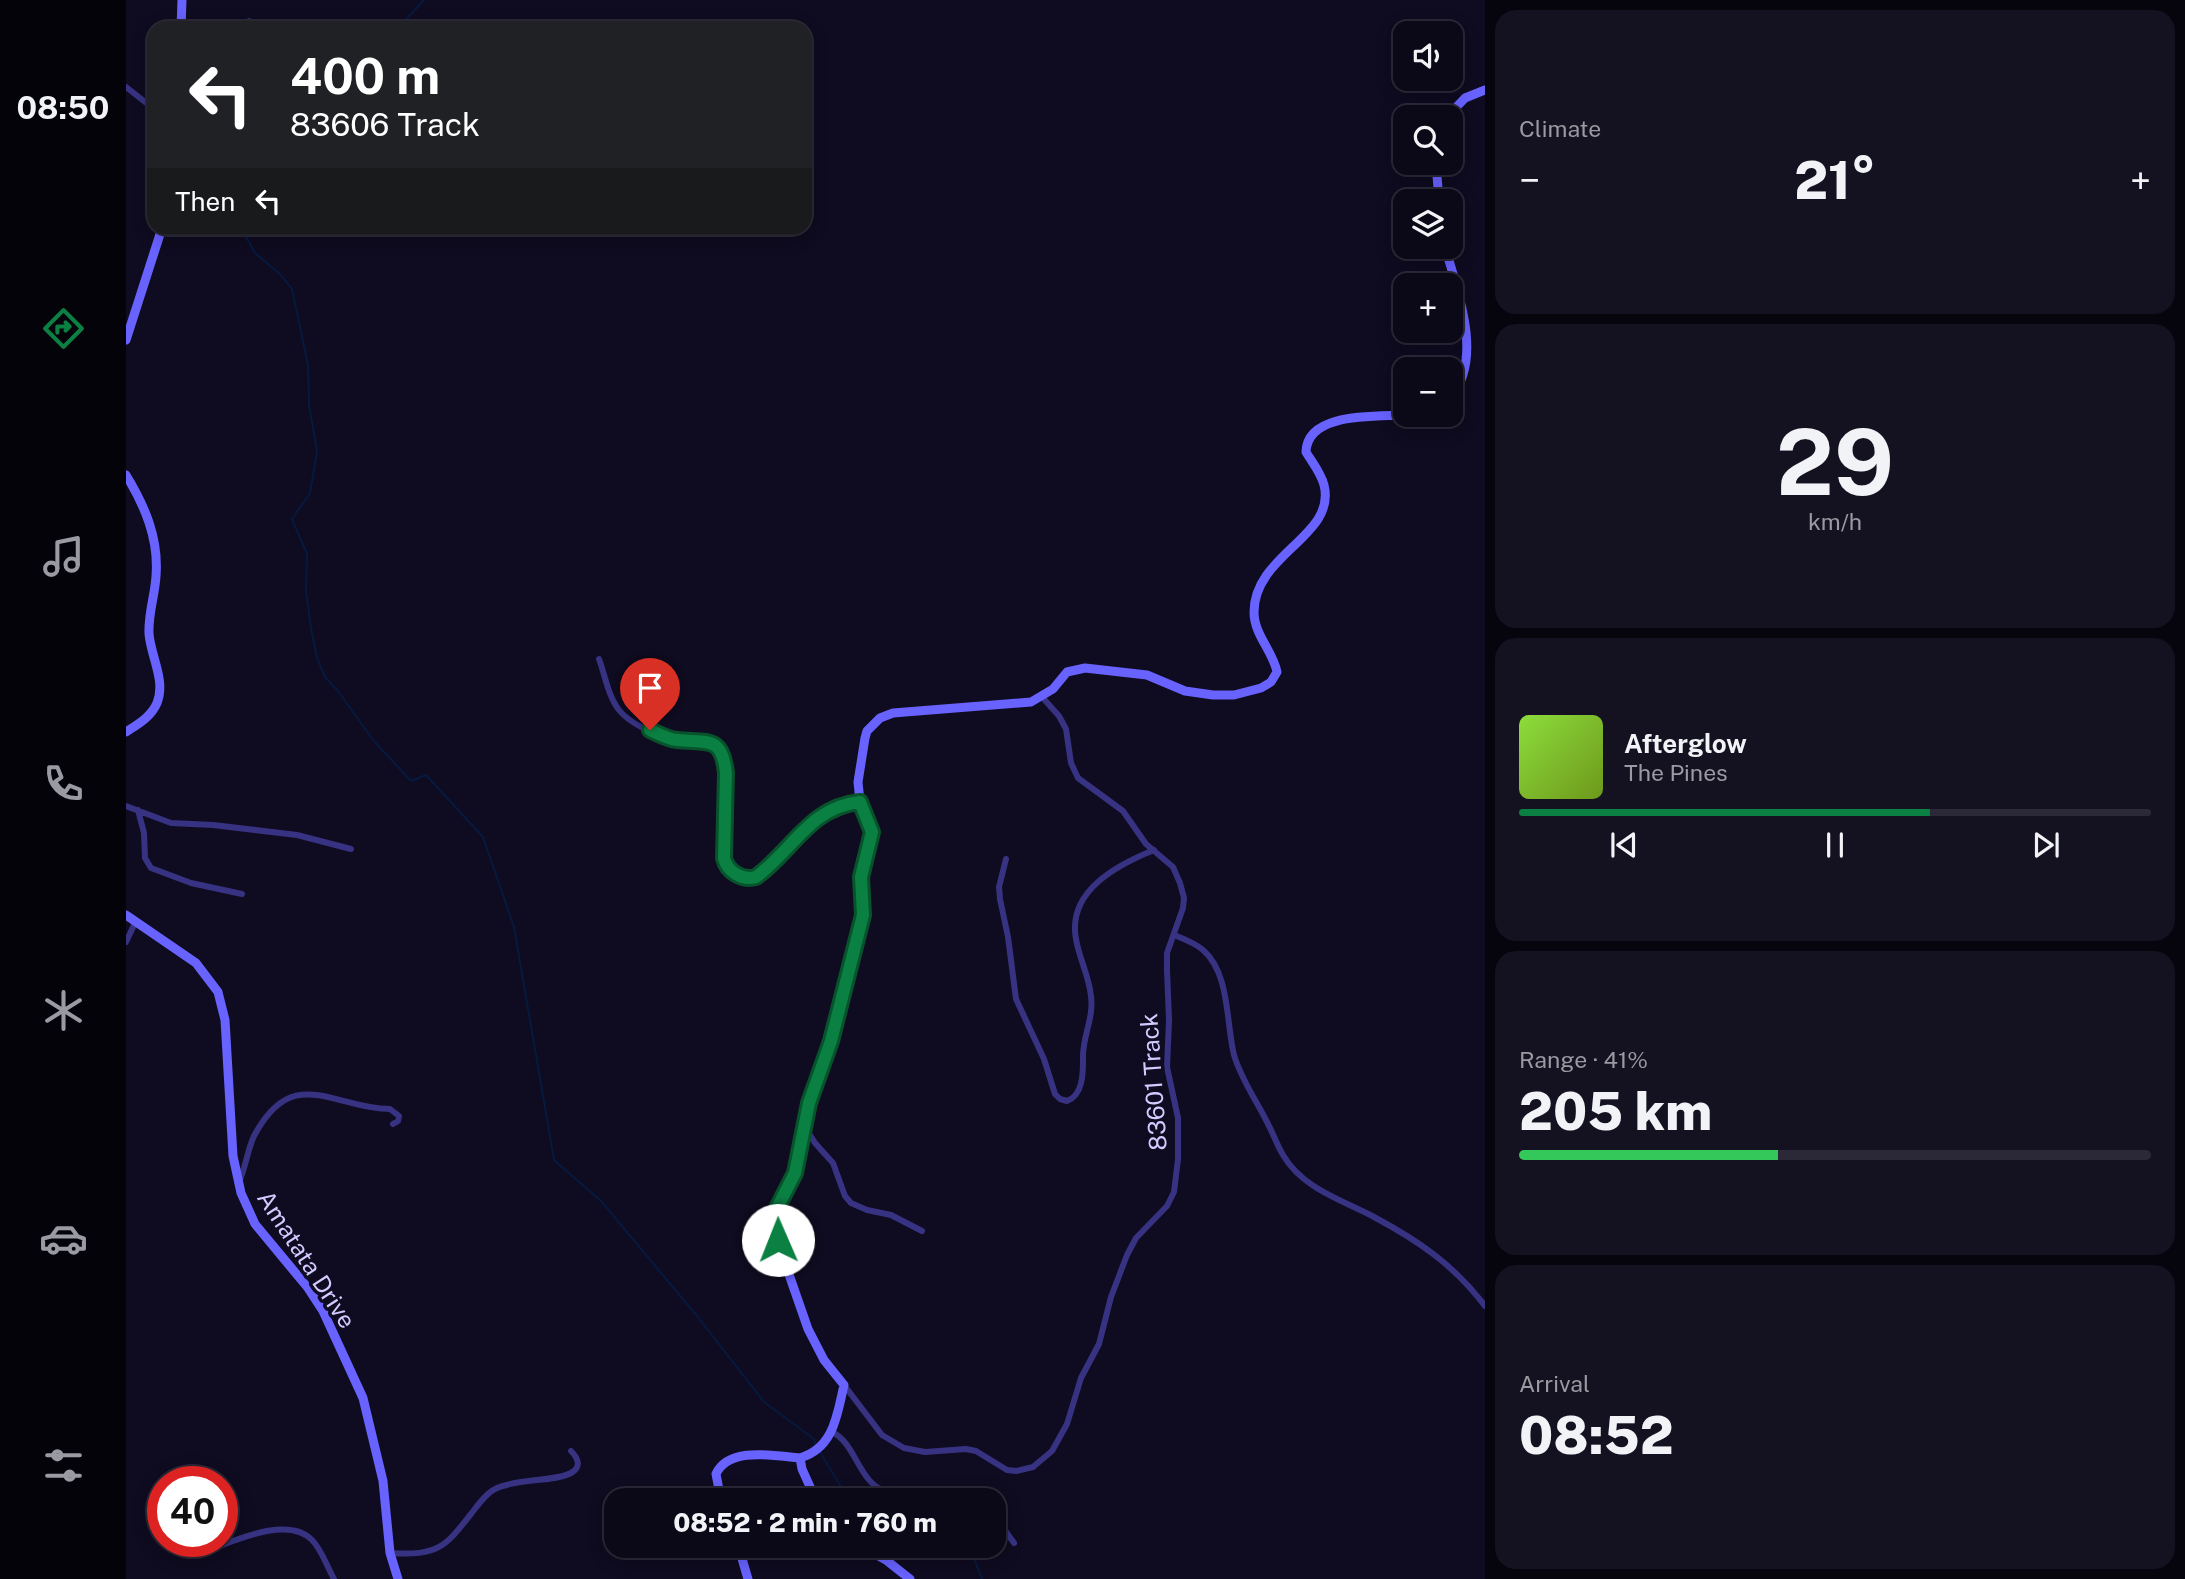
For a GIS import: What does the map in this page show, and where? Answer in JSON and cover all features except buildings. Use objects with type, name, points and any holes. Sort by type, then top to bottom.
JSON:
[{"type":"street","points":[[181,21],[182,0]]},
{"type":"street","points":[[126,87],[147,104]]},
{"type":"street","points":[[1458,105],[1465,98],[1485,90]]},
{"type":"street","points":[[126,340],[160,235]]},
{"type":"street","points":[[1448,259],[1467,336],[1463,375]]},
{"type":"street","points":[[719,1488],[716,1474],[725,1461],[741,1456],[800,1458],[818,1450],[832,1432],[844,1385],[824,1360],[808,1329],[775,1226],[778,1203],[795,1173],[804,1126],[831,1041],[863,915],[861,877],[872,832],[860,802],[858,782],[867,731],[880,718],[893,713],[1031,702],[1042,697],[1067,672],[1085,668],[1147,675],[1198,695],[1234,695],[1261,688],[1271,682],[1276,668],[1257,629],[1254,612],[1257,594],[1273,566],[1315,525],[1324,511],[1323,484],[1306,452],[1308,441],[1319,430],[1346,418],[1393,416]]},
{"type":"street","points":[[126,475],[139,498],[156,547],[156,578],[149,634],[160,691],[157,703],[144,720],[126,732]]},
{"type":"street","points":[[599,659],[617,708],[627,717],[670,738],[705,740],[719,748],[725,761],[726,773],[724,858],[736,874],[747,879],[756,877],[823,813],[841,805],[860,802]]},
{"type":"street","name":"83601 Track","points":[[844,1385],[882,1435],[904,1448],[925,1452],[967,1449],[976,1451],[1007,1470],[1016,1471],[1033,1466],[1052,1451],[1067,1424],[1081,1378],[1099,1344],[1111,1297],[1127,1255],[1136,1238],[1167,1206],[1174,1192],[1178,1158],[1178,1118],[1167,1067],[1167,953],[1184,898],[1173,867],[1146,844],[1124,811],[1078,778],[1071,763],[1066,729],[1059,716],[1042,697]]},
{"type":"street","points":[[126,806],[171,823],[285,834],[351,849]]},
{"type":"street","points":[[138,810],[144,833],[145,858],[151,868],[183,881],[242,894]]},
{"type":"street","points":[[1006,859],[999,887],[1016,999],[1044,1059],[1055,1094],[1067,1101],[1074,1097],[1081,1084],[1083,1053],[1092,1011],[1089,982],[1074,926],[1080,905],[1084,897],[1107,874],[1154,850]]},
{"type":"street","name":"Amatata Drive","points":[[126,915],[196,963],[218,992],[225,1020],[233,1156],[245,1204],[255,1224],[308,1288],[323,1311],[363,1398],[383,1482],[390,1553],[398,1579]]},
{"type":"street","points":[[126,942],[135,923]]},
{"type":"street","points":[[1174,935],[1202,949],[1214,966],[1224,991],[1234,1055],[1241,1074],[1282,1154],[1295,1171],[1326,1194],[1377,1219],[1442,1259],[1458,1272],[1485,1306]]},
{"type":"street","points":[[239,1182],[251,1142],[265,1118],[276,1107],[300,1094],[315,1093],[374,1109],[390,1109],[399,1116],[398,1121],[393,1124]]},
{"type":"street","points":[[804,1126],[815,1143],[834,1163],[845,1196],[851,1203],[867,1210],[891,1215],[922,1231]]},
{"type":"street","points":[[832,1432],[842,1437],[873,1484],[879,1488]]},
{"type":"street","points":[[390,1553],[412,1555],[437,1550],[451,1539],[483,1498],[496,1488],[518,1481],[565,1475],[575,1471],[578,1463],[571,1451]]},
{"type":"street","points":[[800,1458],[811,1488]]},
{"type":"street","points":[[238,1541],[269,1531],[295,1530],[316,1544],[334,1579]]},
{"type":"street","points":[[1006,1532],[1014,1543]]},
{"type":"street","points":[[741,1558],[748,1579]]},
{"type":"street","points":[[882,1558],[910,1579]]},
{"type":"waterway","points":[[404,21],[424,0]]},
{"type":"waterway","points":[[245,235],[255,253],[281,275],[292,289],[308,365],[309,405],[317,451],[310,493],[292,519],[307,554],[306,591],[311,628],[317,658],[325,677],[373,740],[411,781],[426,775],[483,837],[514,927],[554,1160],[601,1201],[697,1316],[764,1402],[814,1439],[816,1446]]},
{"type":"waterway","points":[[820,1452],[842,1488]]},
{"type":"waterway","points":[[974,1558],[982,1579]]},
{"type":"route","points":[[650,730],[670,738],[705,740],[715,744],[723,754],[726,773],[724,858],[727,866],[739,876],[747,879],[756,877],[823,813],[841,805],[860,802],[872,827],[860,884],[863,915],[831,1041],[809,1103],[795,1173],[775,1212],[778,1240]]}]
